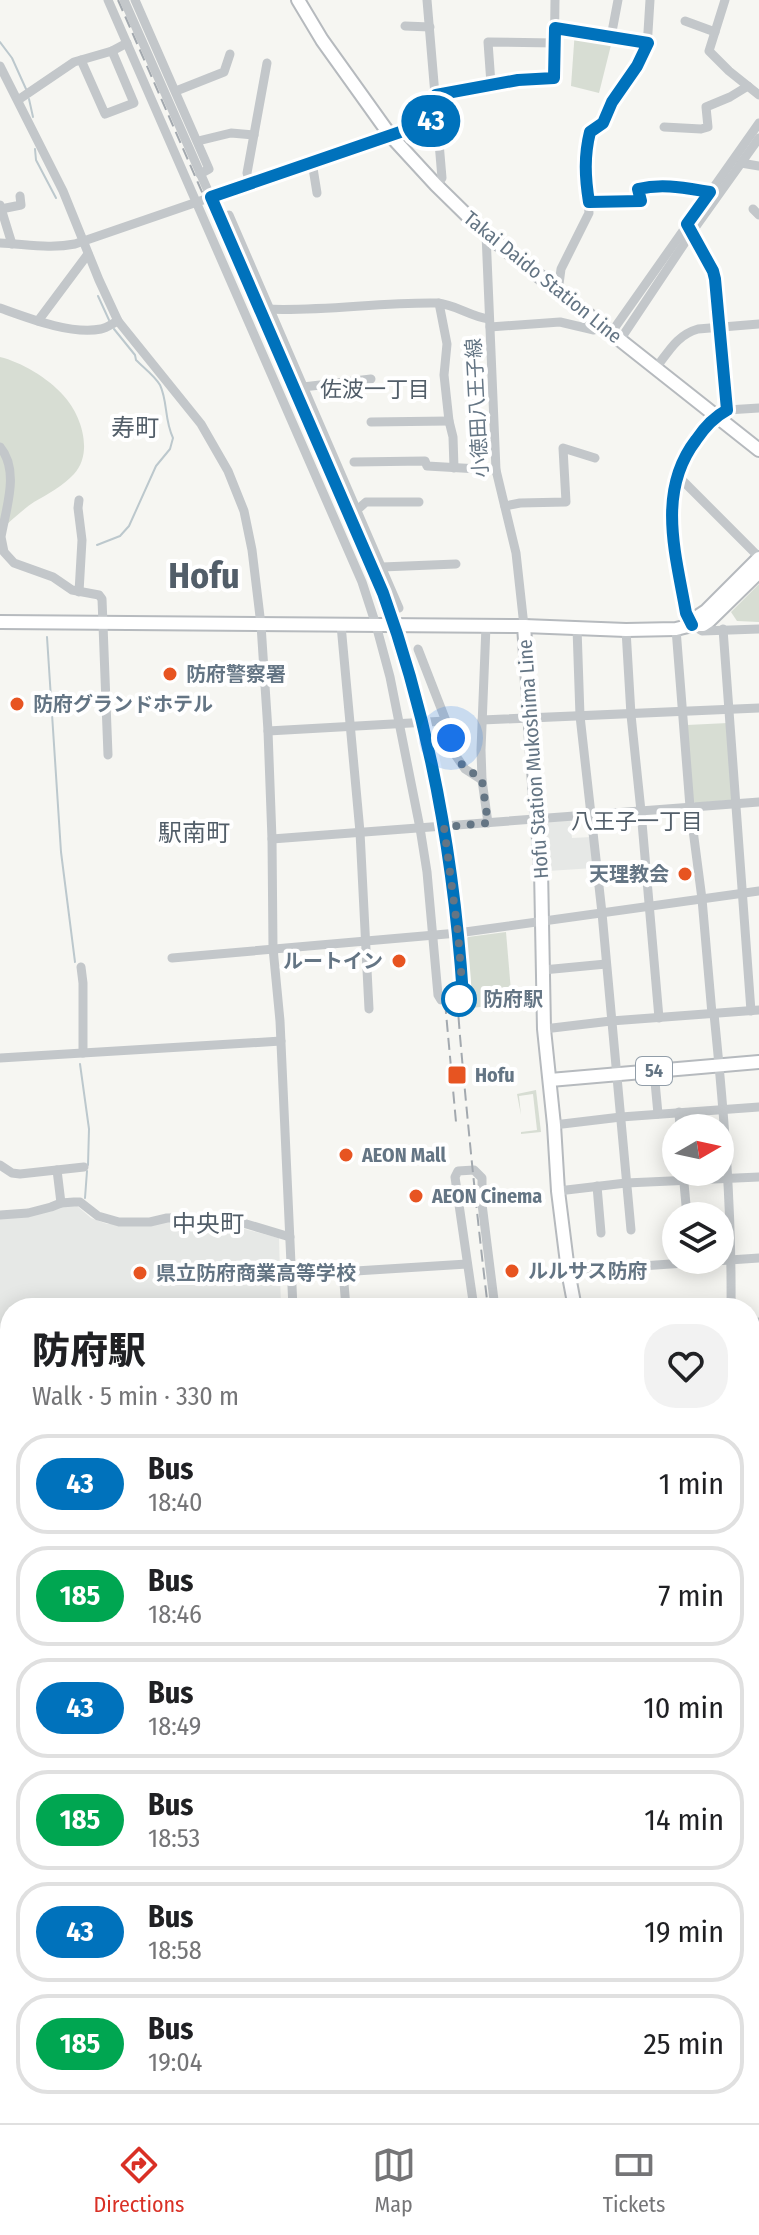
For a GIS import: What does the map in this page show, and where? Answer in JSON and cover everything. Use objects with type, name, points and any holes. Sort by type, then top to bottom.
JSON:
[{"type":"main road","name":"Takai Daido Station Line","points":[[298,0],[322,40],[390,135],[486,234],[656,368],[722,413],[759,450]]},
{"type":"main road","points":[[692,625],[759,558]]},
{"type":"main road","points":[[524,626],[626,630],[703,625],[759,572]]},
{"type":"main road","name":"Hofu Station Mukoshima Line","points":[[0,622],[524,626],[543,921],[544,1029],[558,1191],[573,1298]]},
{"type":"main road","name":"54","points":[[550,1080],[759,1062]]},
{"type":"street","points":[[108,0],[352,558],[376,625],[420,828],[434,934],[438,995],[444,1000]]},
{"type":"street","points":[[124,0],[220,218],[229,215],[264,310],[388,592],[399,608]]},
{"type":"street","points":[[135,0],[209,169],[200,174]]},
{"type":"street","points":[[427,0],[442,178],[436,185]]},
{"type":"street","points":[[436,95],[518,80],[554,78],[555,0]]},
{"type":"street","points":[[611,37],[618,0]]},
{"type":"street","points":[[558,292],[561,269],[589,213],[585,161],[590,132],[603,123],[612,102],[637,66],[648,43],[650,0]]},
{"type":"street","points":[[725,0],[709,51],[759,95]]},
{"type":"street","points":[[685,21],[715,32]]},
{"type":"street","points":[[405,26],[430,27]]},
{"type":"street","points":[[555,28],[648,43]]},
{"type":"street","points":[[491,84],[488,42],[555,43]]},
{"type":"street","points":[[24,96],[74,62],[112,51],[127,43]]},
{"type":"street","points":[[81,60],[105,114],[134,103],[112,51]]},
{"type":"street","points":[[176,91],[224,72],[230,54]]},
{"type":"street","points":[[250,183],[247,173],[267,63]]},
{"type":"street","points":[[0,66],[24,96],[118,321],[201,424],[228,471],[247,521],[261,625],[268,731],[273,948],[281,1041],[293,1298]]},
{"type":"street","points":[[664,127],[708,127],[706,107],[748,86]]},
{"type":"street","points":[[0,243],[62,247],[84,242],[438,119]]},
{"type":"street","points":[[690,228],[710,192],[759,123]]},
{"type":"street","points":[[198,141],[231,133],[254,135]]},
{"type":"street","points":[[242,308],[264,310],[439,303],[490,323],[560,322],[611,333],[759,138]]},
{"type":"street","points":[[312,162],[317,193]]},
{"type":"street","points":[[741,163],[759,166]]},
{"type":"street","points":[[589,202],[641,201],[638,189],[649,186],[664,185],[710,192]]},
{"type":"street","points":[[12,244],[1,207],[21,205],[20,196]]},
{"type":"street","points":[[690,228],[713,271],[717,290],[722,413]]},
{"type":"street","name":"小徳田八王子線","points":[[486,234],[496,470],[518,564],[524,626]]},
{"type":"street","points":[[38,321],[88,254]]},
{"type":"street","points":[[439,303],[447,344],[444,375],[454,468]]},
{"type":"street","points":[[0,308],[70,328],[102,329],[118,321]]},
{"type":"street","points":[[264,310],[303,387],[318,432],[357,510],[370,550],[382,567],[422,723],[444,827],[458,933],[463,996],[459,999]]},
{"type":"street","points":[[656,368],[678,339],[698,329],[759,324]]},
{"type":"street","points":[[303,387],[371,379]]},
{"type":"street","points":[[759,408],[722,413],[691,447],[678,476],[671,506],[686,613],[692,625],[702,631],[759,629]]},
{"type":"street","points":[[371,422],[449,421]]},
{"type":"street","points":[[300,441],[318,432]]},
{"type":"street","points":[[0,447],[11,467],[1,537],[4,552],[14,563],[53,577],[72,590],[99,595],[102,599],[108,755]]},
{"type":"street","points":[[505,506],[566,502],[563,448],[595,458]]},
{"type":"street","points":[[354,462],[425,461],[427,466],[496,470]]},
{"type":"street","points":[[678,476],[759,558]]},
{"type":"street","points":[[79,500],[82,540],[79,592]]},
{"type":"street","points":[[357,510],[366,502],[419,502]]},
{"type":"street","points":[[352,558],[370,550]]},
{"type":"street","points":[[382,567],[456,564]]},
{"type":"street","points":[[341,625],[360,832],[369,1009]]},
{"type":"street","points":[[486,626],[482,780],[488,823]]},
{"type":"street","points":[[577,628],[580,716],[602,913],[631,1230]]},
{"type":"street","points":[[676,629],[690,807],[724,1114]]},
{"type":"street","points":[[544,1029],[755,1010],[742,894],[723,629]]},
{"type":"street","points":[[626,630],[659,1018]]},
{"type":"street","points":[[418,649],[460,763],[482,780]]},
{"type":"street","points":[[408,668],[425,663]]},
{"type":"street","points":[[482,720],[759,708]]},
{"type":"street","points":[[268,731],[446,721]]},
{"type":"street","points":[[272,839],[759,802]]},
{"type":"street","points":[[172,958],[458,933],[759,891]]},
{"type":"street","points":[[543,970],[606,964]]},
{"type":"street","points":[[81,967],[83,1053]]},
{"type":"street","points":[[0,1058],[281,1041]]},
{"type":"street","points":[[654,1071],[658,1114]]},
{"type":"street","points":[[554,1125],[759,1107]]},
{"type":"street","points":[[0,1165],[20,1174],[84,1167]]},
{"type":"street","points":[[57,1170],[61,1203]]},
{"type":"street","points":[[472,1298],[455,1177],[458,1171],[474,1170],[482,1178],[482,1204],[494,1298]]},
{"type":"street","points":[[734,1179],[759,1177]]},
{"type":"street","points":[[558,1191],[662,1179]]},
{"type":"street","points":[[597,1186],[601,1233]]},
{"type":"street","points":[[0,1215],[28,1213],[61,1203],[80,1202],[98,1216],[119,1222],[223,1217],[290,1237]]},
{"type":"street","points":[[734,1259],[759,1258]]},
{"type":"street","points":[[568,1271],[662,1263]]},
{"type":"street","points":[[292,1275],[467,1264]]},
{"type":"street","points":[[343,1271],[345,1298]]},
{"type":"street","points":[[731,1298],[732,1274]]},
{"type":"shaded area","points":[[575,30],[613,37],[599,93],[571,86]]},
{"type":"shaded area","points":[[0,357],[34,372],[63,395],[80,423],[84,444],[80,465],[74,474],[0,530]]},
{"type":"shaded area","points":[[759,584],[759,622],[737,621],[731,612]]},
{"type":"shaded area","points":[[728,723],[732,800],[695,803],[687,725]]},
{"type":"shaded area","points":[[570,818],[572,838],[591,837],[594,868],[548,871],[545,822]]},
{"type":"shaded area","points":[[506,932],[512,1003],[472,1008],[466,939]]},
{"type":"shaded area","points":[[536,1090],[541,1132],[521,1134],[537,1130],[533,1094],[519,1096],[521,1115],[517,1094]]},
{"type":"shaded area","name":"県立防府商業高等学校","points":[[76,1205],[91,1218],[107,1224],[145,1224],[173,1219],[213,1221],[279,1238],[281,1298],[0,1298],[0,1218]]},
{"type":"waterway","points":[[0,42],[12,58],[26,89]]},
{"type":"waterway","points":[[29,99],[33,117]]},
{"type":"waterway","points":[[35,149],[36,160],[56,198]]},
{"type":"waterway","points":[[98,296],[109,320]]},
{"type":"waterway","points":[[97,545],[120,536],[129,526],[156,466],[170,449],[173,438],[160,385],[136,360],[114,329]]},
{"type":"waterway","points":[[47,637],[61,852],[75,962]]},
{"type":"waterway","points":[[80,1064],[89,1129],[88,1165]]},
{"type":"waterway","points":[[85,1198],[87,1171]]},
{"type":"railway","points":[[118,0],[359,551],[402,675],[424,760],[447,891],[487,1298]]},
{"type":"railway","points":[[445,1002],[456,1122]]},
{"type":"bus line","name":"43","points":[[459,999],[463,996],[458,933],[444,827],[422,723],[397,630],[211,197],[438,119],[436,95],[518,80],[554,78],[555,28],[648,43],[637,66],[612,102],[603,123],[590,132],[585,178],[589,202],[641,201],[638,189],[649,186],[664,185],[710,192],[687,224],[715,279],[727,410],[717,415],[698,436],[673,490],[671,522],[686,613],[692,625]]},
{"type":"place","name":"防府警察署","points":[[170,674]]},
{"type":"place","name":"防府グランドホテル","points":[[17,704]]},
{"type":"place","name":"天理教会","points":[[685,874]]},
{"type":"place","name":"ルートイン","points":[[399,961]]},
{"type":"place","name":"防府駅","points":[[459,999]]},
{"type":"place","name":"Hofu","points":[[457,1075]]},
{"type":"place","name":"AEON Mall","points":[[346,1155]]},
{"type":"place","name":"AEON Cinema","points":[[416,1196]]},
{"type":"place","name":"ルルサス防府","points":[[512,1271]]},
{"type":"place","name":"県立防府商業高等学校","points":[[140,1273]]},
{"type":"district","name":"佐波一丁目","points":[[375,389]]},
{"type":"district","name":"寿町","points":[[135,428]]},
{"type":"district","name":"Hofu","points":[[204,576]]},
{"type":"district","name":"八王子一丁目","points":[[637,821]]},
{"type":"district","name":"駅南町","points":[[194,833]]},
{"type":"district","name":"中央町","points":[[208,1224]]},
{"type":"route","points":[[451,738],[460,763],[482,780],[488,823],[444,827],[458,933],[463,996],[459,999]]}]
